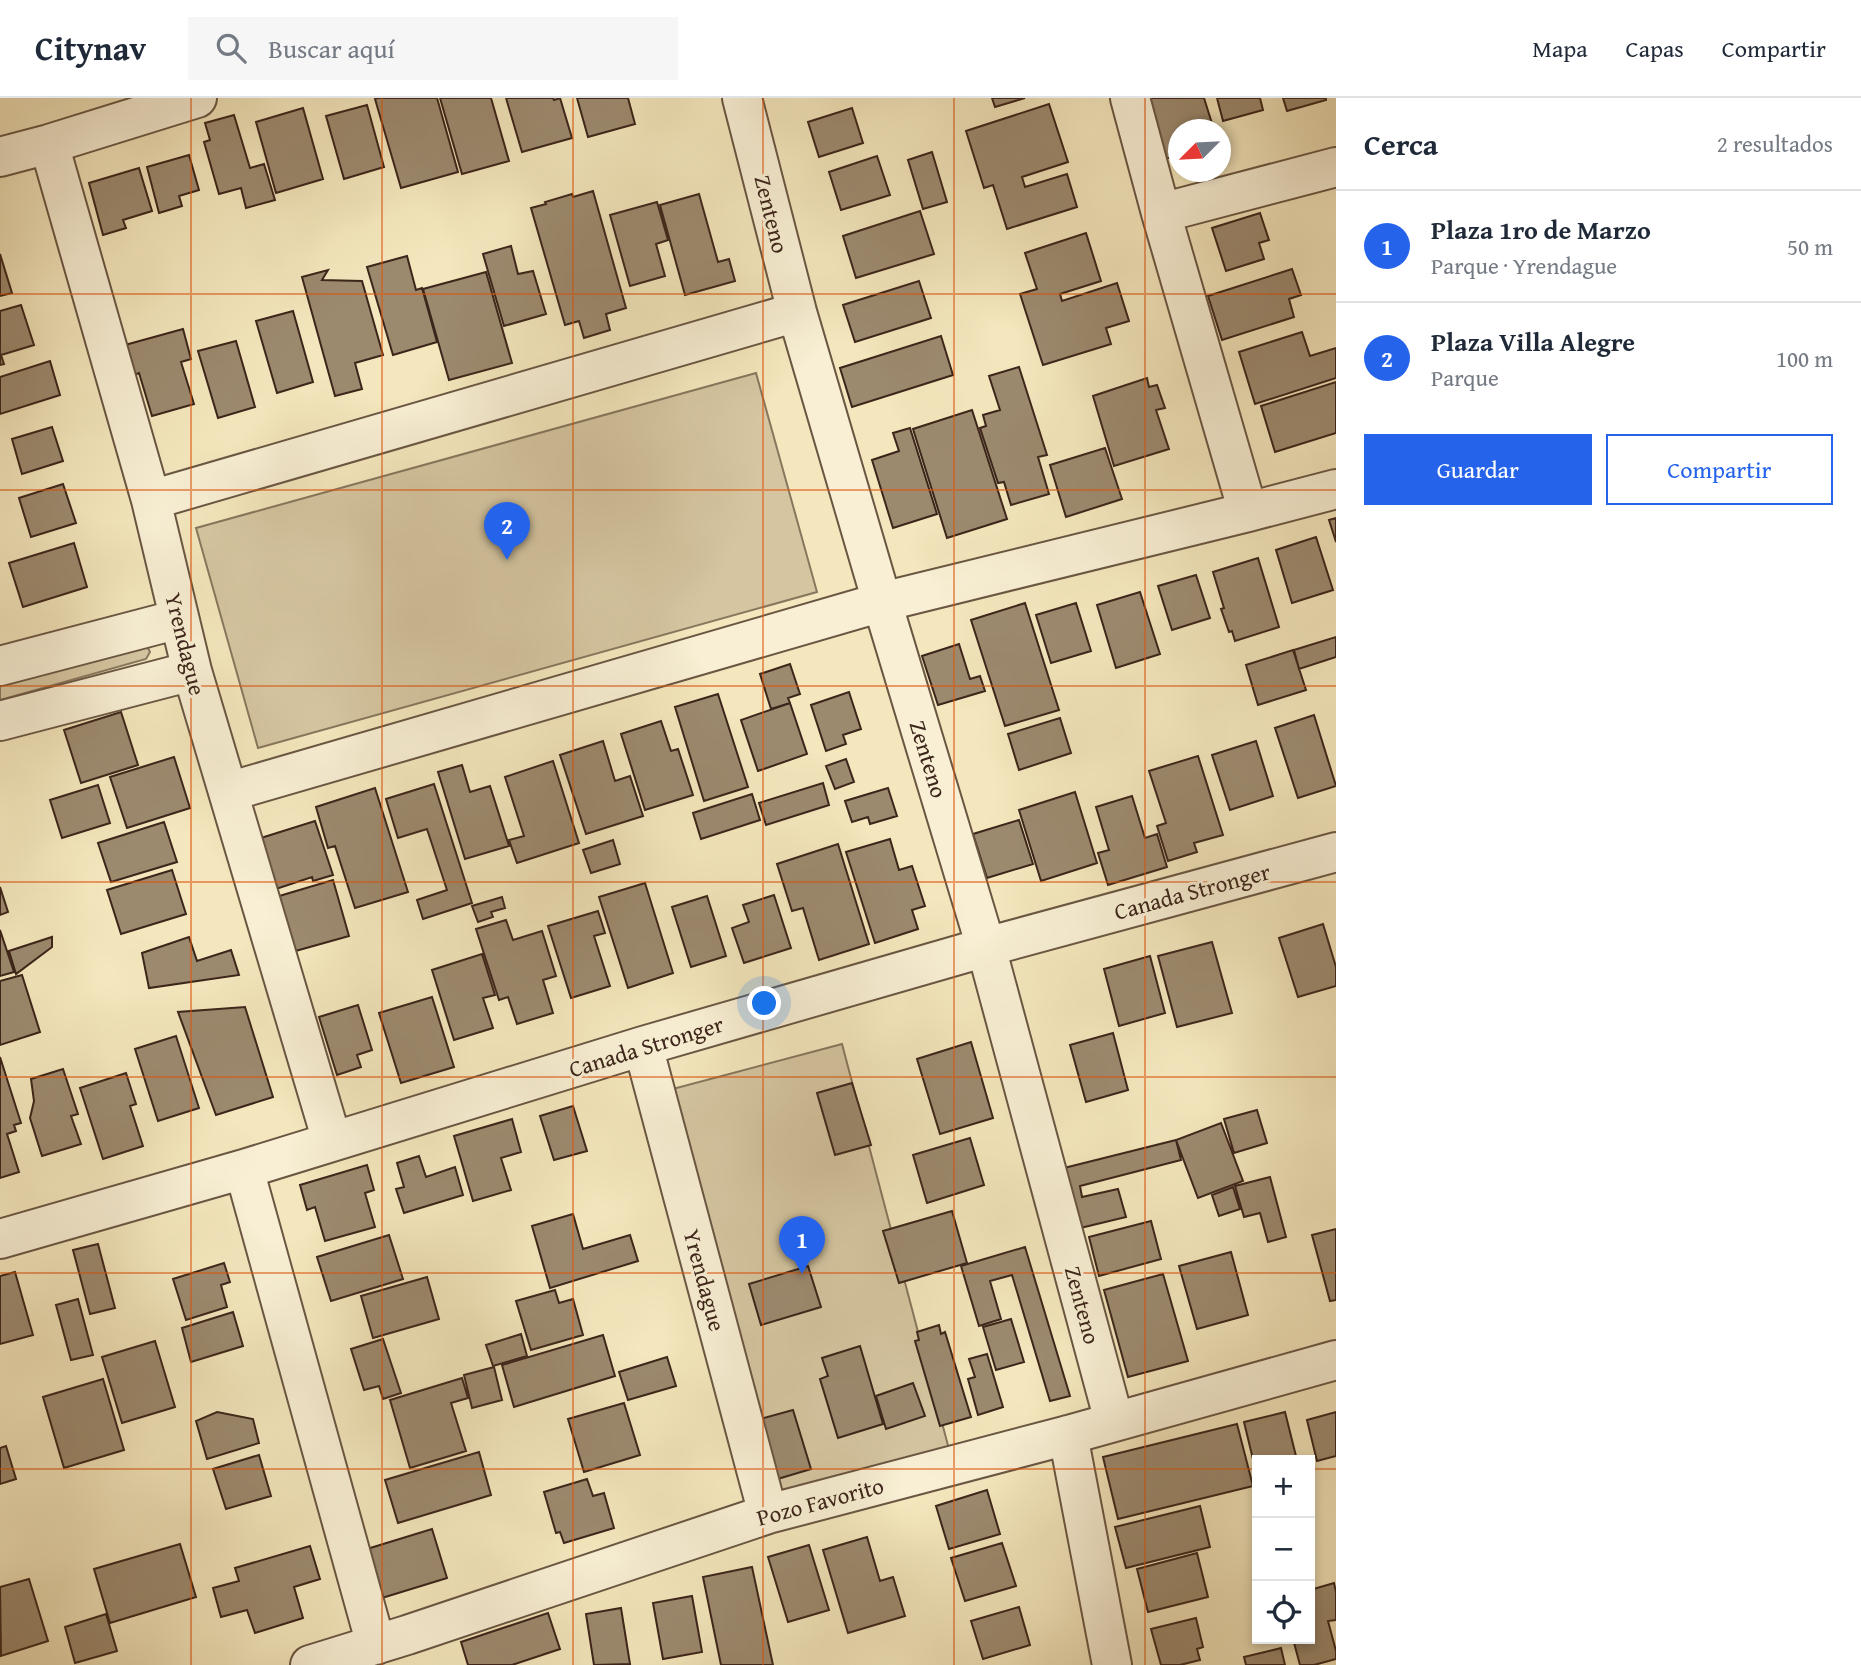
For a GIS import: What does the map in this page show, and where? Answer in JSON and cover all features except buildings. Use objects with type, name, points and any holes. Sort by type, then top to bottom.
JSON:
[{"type":"street","points":[[0,157],[49,144],[124,108],[197,98]]},
{"type":"street","name":"Zenteno","points":[[742,98],[797,312],[986,947],[1114,1421]]},
{"type":"street","points":[[1130,98],[1248,512]]},
{"type":"street","name":"Yrendague","points":[[49,144],[151,500],[192,671],[332,1142]]},
{"type":"street","points":[[1161,213],[1336,167]]},
{"type":"street","points":[[151,500],[797,312]]},
{"type":"street","points":[[228,792],[882,602],[1336,489]]},
{"type":"street","points":[[0,666],[179,619]]},
{"type":"street","points":[[0,721],[192,671]]},
{"type":"street","name":"Canada Stronger","points":[[0,1239],[244,1169],[643,1046],[986,947],[1336,852]]},
{"type":"street","name":"Yrendague","points":[[643,1046],[768,1514]]},
{"type":"street","points":[[244,1169],[399,1648]]},
{"type":"street","name":"Pozo Favorito","points":[[310,1665],[399,1648],[768,1514],[1068,1435],[1336,1360]]},
{"type":"street","points":[[1068,1435],[1112,1665]]},
{"type":"shaded area","points":[[756,373],[817,592],[258,748],[196,528]]},
{"type":"shaded area","points":[[146,644],[150,652],[146,659],[0,700],[0,683]]},
{"type":"shaded area","points":[[842,1044],[950,1453],[762,1503],[654,1094]]},
{"type":"place","name":"Plaza Villa Alegre","points":[[507,560]]},
{"type":"place","name":"Plaza 1ro de Marzo","points":[[802,1274]]}]
